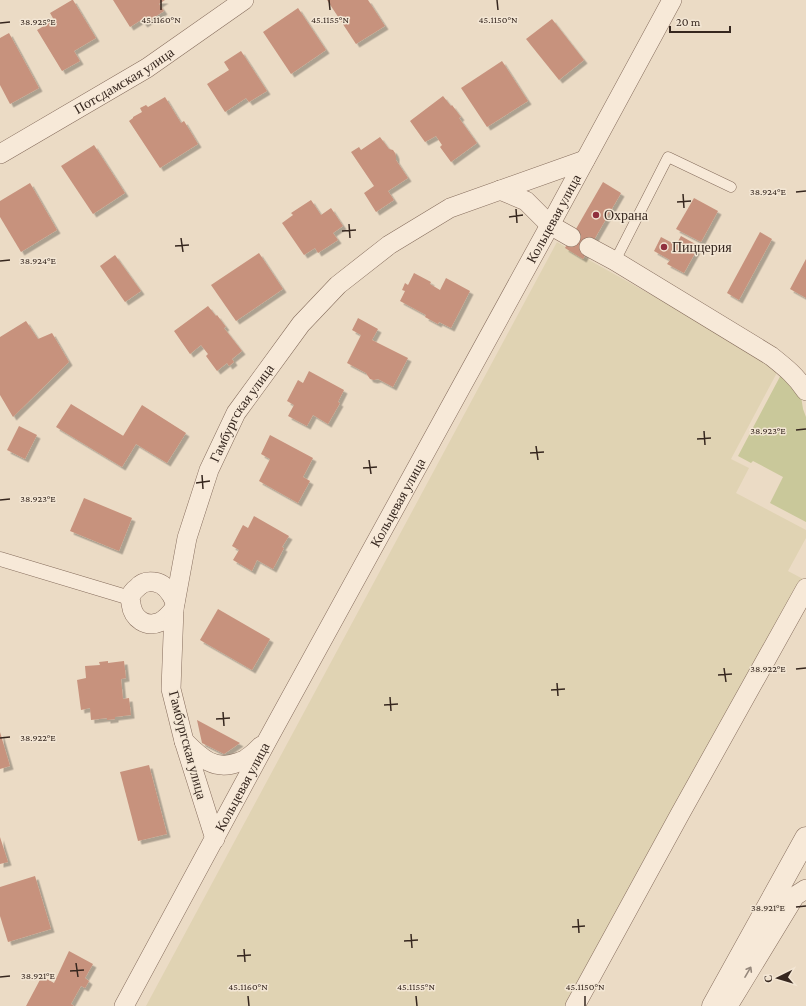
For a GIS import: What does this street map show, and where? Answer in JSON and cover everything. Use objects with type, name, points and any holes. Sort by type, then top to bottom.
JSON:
[{"type":"street","name":"Потсдамская улица","points":[[0,154],[147,68],[244,0]]},
{"type":"street","name":"Кольцевая улица","points":[[124,1006],[268,739],[550,226],[672,0]]},
{"type":"street","name":"Гамбургская улица","points":[[215,839],[184,741],[171,689],[175,606],[187,538],[209,470],[236,413],[302,324],[338,284],[389,245],[450,208],[585,160]]},
{"type":"street","points":[[500,190],[526,201],[550,226],[571,237]]},
{"type":"street","points":[[590,247],[771,356],[798,379],[806,391]]},
{"type":"street","points":[[771,356],[806,367]]},
{"type":"street","points":[[0,559],[130,598]]},
{"type":"street","points":[[144,582],[154,582],[160,584],[172,594],[175,606],[168,616],[160,622],[144,623],[134,615],[130,598],[138,586],[144,582]]},
{"type":"street","points":[[575,1006],[806,588]]},
{"type":"street","points":[[184,741],[198,754],[211,763],[222,766],[233,765],[246,759],[268,739]]},
{"type":"street","points":[[713,1006],[806,838]]},
{"type":"street","points":[[728,1006],[795,896],[806,889]]},
{"type":"lane","points":[[615,261],[668,158],[731,186]]},
{"type":"shaded area","points":[[557,242],[780,367],[731,459],[749,468],[736,493],[806,530],[806,538],[788,571],[805,580],[568,1006],[146,1006]]},
{"type":"green space","points":[[784,369],[800,390],[806,417],[806,522],[770,503],[783,477],[753,461],[751,463],[738,456]]},
{"type":"building","points":[[72,0],[96,38],[74,51],[80,61],[62,71],[37,30],[54,20],[50,13]]},
{"type":"building","points":[[113,0],[165,0],[159,4],[164,11],[144,24],[141,20],[130,27]]},
{"type":"building","points":[[327,0],[368,0],[385,26],[356,44]]},
{"type":"building","points":[[298,8],[326,50],[291,74],[263,32]]},
{"type":"building","points":[[552,19],[584,60],[559,80],[526,39]]},
{"type":"building","points":[[9,33],[39,88],[10,104],[0,85],[0,38]]},
{"type":"building","points":[[241,51],[267,91],[249,102],[246,98],[225,112],[207,84],[229,70],[224,62]]},
{"type":"building","points":[[502,61],[528,101],[487,127],[461,88]]},
{"type":"building","points":[[443,96],[461,117],[459,118],[477,143],[451,162],[440,147],[442,145],[436,136],[425,142],[410,121]]},
{"type":"building","points":[[165,97],[181,123],[184,121],[198,144],[160,168],[129,121],[142,112],[140,108],[146,105],[148,107]]},
{"type":"building","points":[[380,137],[389,149],[393,150],[396,160],[408,178],[388,191],[394,200],[376,212],[364,193],[374,186],[351,152],[359,147],[361,150]]},
{"type":"building","points":[[94,145],[125,193],[93,214],[61,166]]},
{"type":"building","name":"Охрана","points":[[603,182],[621,193],[583,259],[565,248]]},
{"type":"building","points":[[30,183],[57,230],[21,252],[0,217],[0,201]]},
{"type":"building","points":[[694,198],[718,211],[701,242],[676,229]]},
{"type":"building","points":[[311,200],[321,215],[331,208],[343,226],[333,233],[338,240],[318,253],[315,248],[304,255],[282,223],[293,215],[291,213]]},
{"type":"building","points":[[760,232],[772,239],[739,300],[727,293]]},
{"type":"building","points":[[681,236],[699,246],[684,273],[667,264],[670,260],[654,251],[661,237],[676,245]]},
{"type":"building","points":[[259,253],[283,289],[236,321],[211,285]]},
{"type":"building","points":[[115,255],[141,291],[125,302],[100,266]]},
{"type":"building","points":[[806,259],[806,298],[790,289]]},
{"type":"building","points":[[414,273],[431,282],[430,284],[440,290],[446,278],[470,291],[451,328],[439,322],[438,324],[425,317],[426,315],[400,301],[405,291],[402,290],[405,283],[408,285]]},
{"type":"building","points":[[208,306],[216,316],[217,315],[226,327],[224,328],[242,351],[232,359],[234,362],[229,366],[227,363],[217,371],[206,356],[208,354],[201,345],[190,354],[174,331]]},
{"type":"building","points":[[358,318],[378,329],[372,340],[408,358],[393,387],[378,379],[370,379],[366,373],[347,363],[361,335],[352,330]]},
{"type":"building","points":[[26,321],[38,339],[52,333],[69,362],[13,417],[0,395],[0,337]]},
{"type":"building","points":[[309,371],[344,390],[338,402],[340,403],[328,424],[313,415],[307,426],[288,416],[294,405],[287,401],[298,380],[303,383]]},
{"type":"building","points":[[71,404],[123,436],[142,405],[186,433],[167,463],[136,444],[122,467],[56,427]]},
{"type":"building","points":[[19,426],[37,435],[25,459],[7,450]]},
{"type":"building","points":[[270,435],[313,458],[303,477],[310,481],[298,503],[259,481],[270,459],[261,454]]},
{"type":"building","points":[[84,498],[132,518],[119,551],[70,531]]},
{"type":"building","points":[[254,516],[289,536],[282,547],[284,548],[273,569],[257,560],[252,571],[233,560],[239,550],[232,546],[243,525],[248,528]]},
{"type":"building","points":[[218,609],[270,639],[252,670],[200,640]]},
{"type":"building","points":[[108,661],[108,663],[124,661],[126,678],[121,679],[123,699],[129,698],[131,715],[115,717],[115,719],[107,720],[107,718],[91,720],[90,708],[81,710],[77,680],[86,678],[85,666],[100,665],[99,662]]},
{"type":"building","points":[[197,720],[240,743],[224,754],[202,743]]},
{"type":"building","points":[[0,732],[10,766],[0,769]]},
{"type":"building","points":[[149,765],[167,834],[138,841],[120,772]]},
{"type":"building","points":[[0,837],[8,862],[0,864]]},
{"type":"building","points":[[35,876],[51,929],[8,942],[0,916],[0,887]]},
{"type":"building","points":[[69,951],[93,964],[85,978],[89,981],[85,988],[81,986],[71,1004],[74,1006],[26,1006],[42,976],[54,983]]},
{"type":"place","name":"Охрана","points":[[596,215]]},
{"type":"place","name":"Пиццерия","points":[[664,247]]}]
